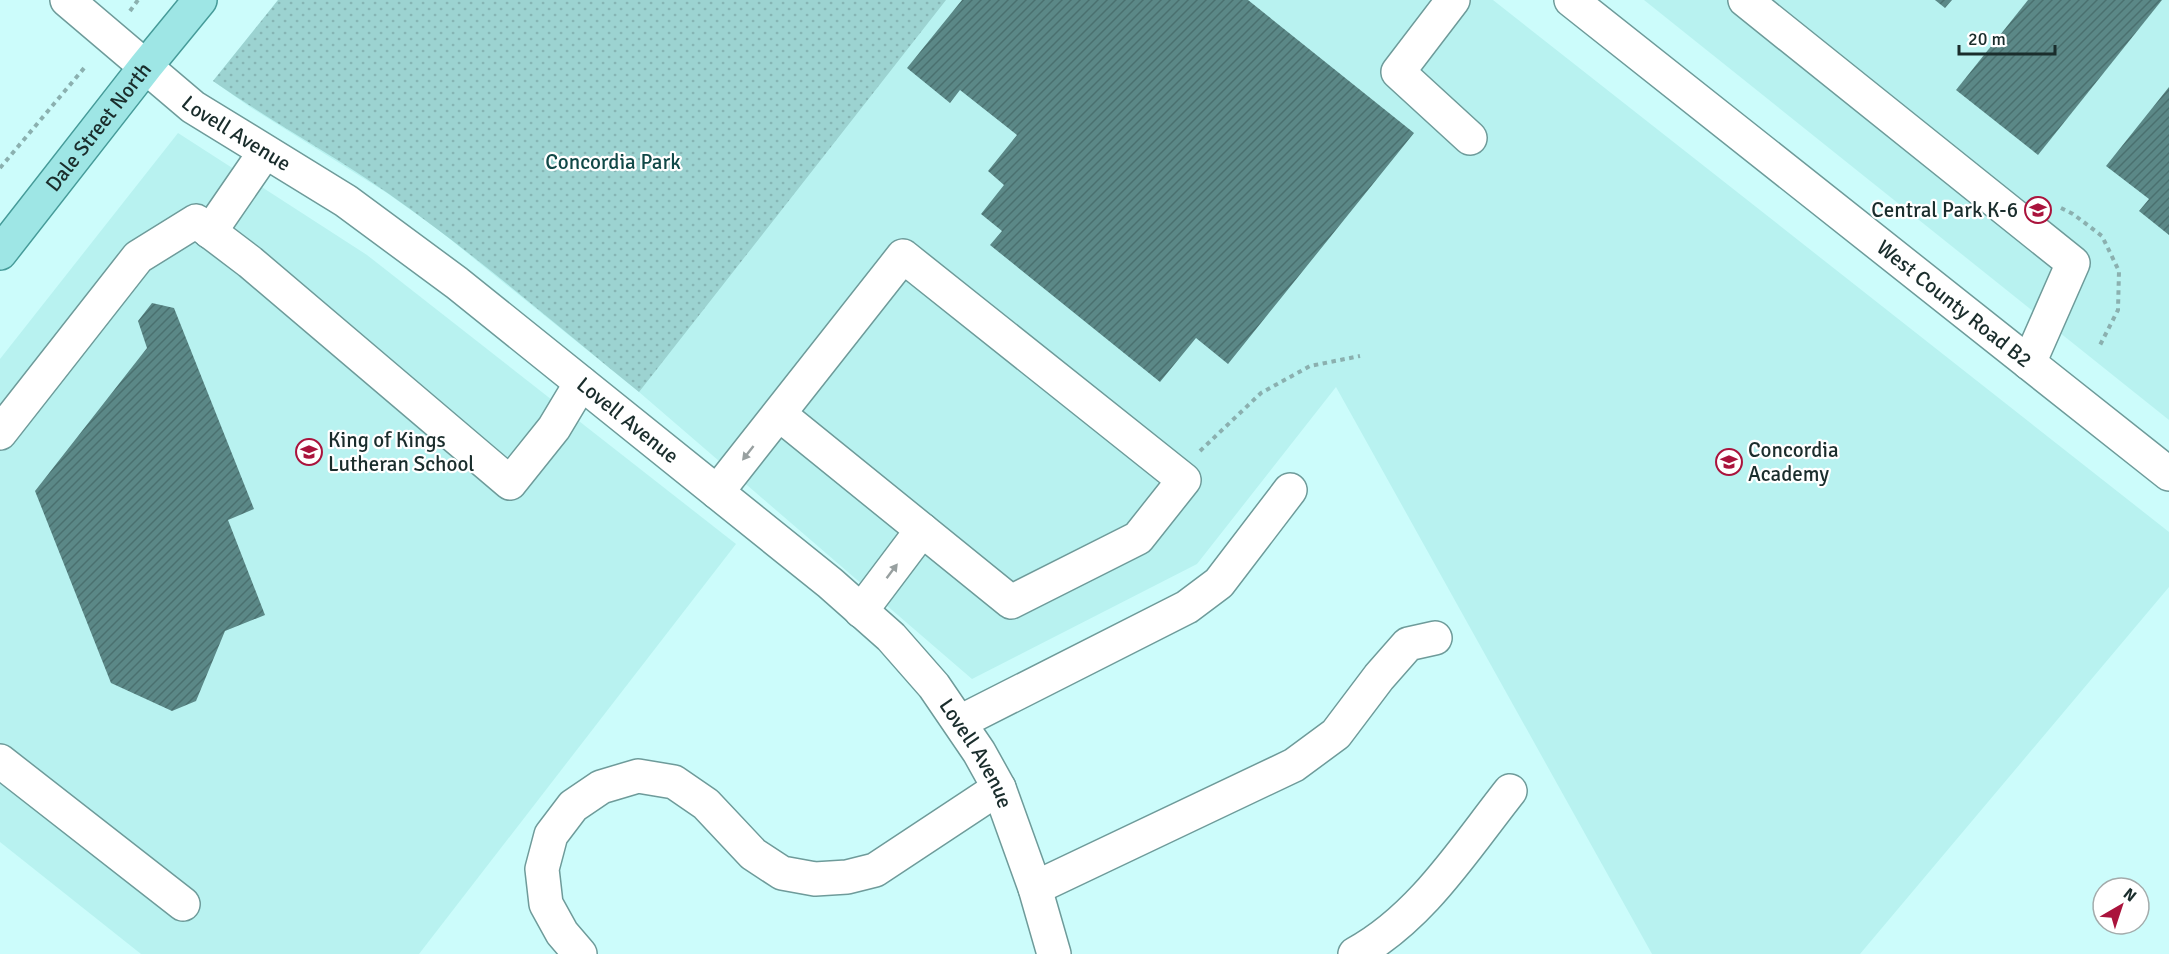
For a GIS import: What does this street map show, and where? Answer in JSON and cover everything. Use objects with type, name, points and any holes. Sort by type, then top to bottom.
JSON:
[{"type":"main road","name":"Dale Street North","points":[[0,253],[200,0]]},
{"type":"street","name":"Lovell Avenue","points":[[67,0],[194,107],[346,201],[397,237],[830,583],[891,637],[934,686],[960,722],[999,788],[1035,888],[1054,954]]},
{"type":"street","points":[[1453,0],[1398,72],[1470,138]]},
{"type":"street","name":"West County Road B2","points":[[1571,0],[2169,474]]},
{"type":"street","points":[[1745,0],[2073,264],[2029,363]]},
{"type":"street","points":[[210,232],[265,152]]},
{"type":"street","points":[[0,433],[138,257],[196,221],[259,270],[510,483],[554,428],[581,383]]},
{"type":"street","points":[[717,492],[903,256],[1184,480],[1138,538],[1011,602],[779,414]]},
{"type":"street","points":[[960,722],[1187,607],[1219,583],[1290,490]]},
{"type":"street","points":[[861,611],[922,530]]},
{"type":"street","points":[[1035,888],[1294,765],[1336,734],[1379,677],[1408,644],[1435,638]]},
{"type":"street","points":[[0,760],[183,904]]},
{"type":"street","points":[[580,954],[562,933],[546,904],[542,869],[551,835],[573,807],[601,787],[638,776],[674,782],[706,804],[753,854],[782,873],[815,879],[847,877],[875,870],[999,788]]},
{"type":"street","points":[[1354,954],[1375,943],[1423,900],[1510,791]]},
{"type":"path","points":[[0,168],[84,67]]},
{"type":"path","points":[[1195,456],[1261,393],[1310,366],[1360,356]]},
{"type":"shaded area","name":"Concordia Academy","points":[[278,0],[1493,0],[2169,532],[2169,587],[1860,954],[1652,954],[1336,387],[1197,564],[972,679],[639,392],[440,231],[387,193],[250,107],[213,81]]},
{"type":"shaded area","name":"Central Park K-6","points":[[1644,0],[2169,0],[2169,420]]},
{"type":"shaded area","name":"King of Kings Lutheran School","points":[[178,133],[367,255],[736,544],[419,954],[141,954],[0,842],[0,359]]},
{"type":"green space","name":"Concordia Park","points":[[278,0],[946,0],[639,392],[421,217],[367,179],[213,81]]},
{"type":"building","points":[[962,0],[1248,0],[1414,133],[1228,364],[1196,338],[1160,382],[990,245],[1002,231],[981,214],[1004,185],[988,171],[1017,135],[960,90],[950,103],[907,68]]},
{"type":"building","points":[[1935,0],[1952,0],[1945,8]]},
{"type":"building","points":[[2028,0],[2162,0],[2038,155],[1956,90]]},
{"type":"building","points":[[2169,87],[2169,235],[2139,211],[2149,199],[2106,166]]},
{"type":"building","points":[[152,303],[174,308],[254,509],[228,520],[265,615],[225,631],[196,701],[172,711],[111,683],[35,491],[147,348],[138,321]]},
{"type":"place","name":"Central Park K-6","points":[[2038,210]]},
{"type":"place","name":"King of Kings Lutheran School","points":[[309,452]]},
{"type":"place","name":"Concordia Academy","points":[[1729,462]]}]
